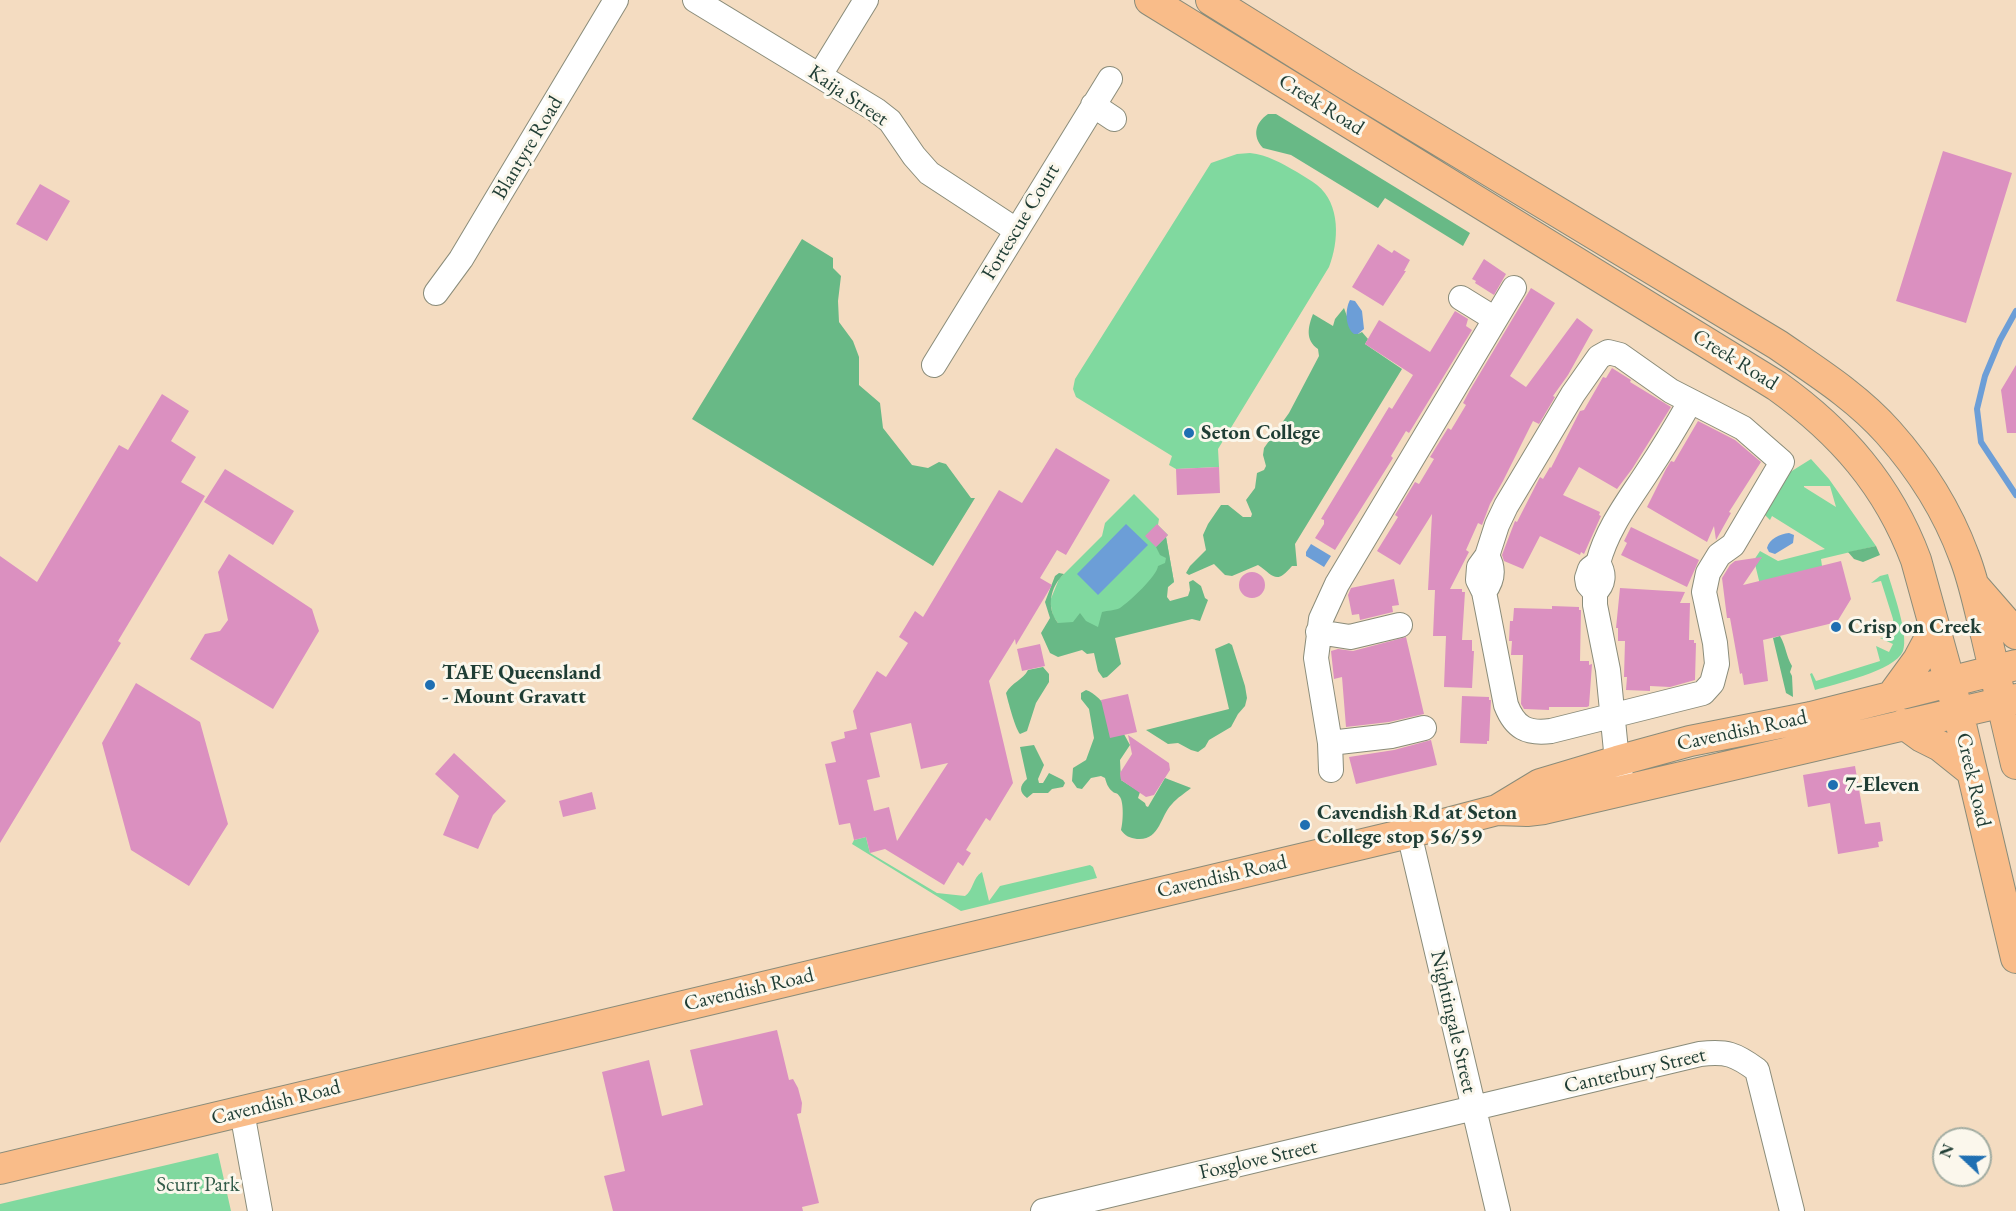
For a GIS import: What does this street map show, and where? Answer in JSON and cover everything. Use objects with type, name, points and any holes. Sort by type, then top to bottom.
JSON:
[{"type":"main road","name":"Creek Road","points":[[1149,0],[1749,368],[1801,403],[1833,431],[1856,456],[1893,508],[1916,560],[1958,712],[2016,958]]},
{"type":"main road","name":"Creek Road","points":[[1211,0],[1778,345],[1842,390],[1887,431],[1926,480],[1954,531],[2005,668],[2016,764]]},
{"type":"main road","points":[[1974,586],[2016,634]]},
{"type":"main road","points":[[1891,697],[1918,660],[1935,628]]},
{"type":"main road","name":"Cavendish Road","points":[[0,1169],[1409,833],[1497,810],[1540,784],[1617,761],[1690,741],[1811,717],[2005,668]]},
{"type":"main road","name":"Cavendish Road","points":[[1497,810],[1544,809],[2009,701]]},
{"type":"main road","points":[[1904,724],[1940,746],[1970,770]]},
{"type":"street","name":"Blantyre Road","points":[[436,293],[495,202],[616,0]]},
{"type":"street","name":"Kaija Street","points":[[695,0],[876,110],[891,121],[914,156],[929,173],[1016,230]]},
{"type":"street","points":[[820,75],[866,0]]},
{"type":"street","name":"Fortescue Court","points":[[934,365],[1110,79]]},
{"type":"street","points":[[1093,105],[1114,119]]},
{"type":"street","points":[[1331,770],[1330,743],[1316,657],[1318,632],[1328,601],[1514,288]]},
{"type":"street","points":[[1461,298],[1495,319]]},
{"type":"street","points":[[1608,352],[1616,353],[1690,402],[1729,419],[1743,428],[1782,462],[1733,545],[1719,555],[1708,573],[1704,592],[1717,655],[1712,683],[1703,693],[1696,696],[1613,717],[1536,733],[1517,724],[1506,705],[1484,592],[1492,574],[1487,556],[1506,506],[1573,394],[1599,357],[1608,352]]},
{"type":"street","points":[[1624,790],[1617,761],[1608,670],[1595,606],[1595,592],[1588,584],[1587,578],[1590,569],[1598,563],[1605,540],[1617,518],[1667,442],[1690,402]]},
{"type":"street","points":[[1318,632],[1350,637],[1400,625]]},
{"type":"street","points":[[1330,743],[1391,736],[1424,728]]},
{"type":"street","name":"Nightingale Street","points":[[1409,833],[1498,1211]]},
{"type":"street","name":"Canterbury Street","points":[[1473,1108],[1700,1054],[1723,1052],[1738,1057],[1757,1070],[1792,1211]]},
{"type":"street","name":"Foxglove Street","points":[[1043,1211],[1473,1108]]},
{"type":"street","points":[[242,1112],[260,1211]]},
{"type":"green space","points":[[1268,114],[1276,114],[1470,233],[1463,246],[1385,198],[1378,208],[1291,155],[1263,148],[1257,139],[1256,130],[1260,121]]},
{"type":"green space","points":[[1250,153],[1269,158],[1285,166],[1312,181],[1325,193],[1334,213],[1335,246],[1329,267],[1218,449],[1219,467],[1176,469],[1169,465],[1172,456],[1076,397],[1073,389],[1075,379],[1211,163],[1237,154]]},
{"type":"green space","points":[[802,239],[833,258],[833,268],[841,276],[838,301],[839,322],[853,341],[859,357],[859,385],[880,403],[883,428],[912,465],[928,468],[939,462],[946,464],[971,498],[975,498],[933,566],[692,419]]},
{"type":"green space","points":[[1344,308],[1349,322],[1358,334],[1362,332],[1368,339],[1365,344],[1402,369],[1295,544],[1297,566],[1292,566],[1278,577],[1258,565],[1232,576],[1225,575],[1214,564],[1189,575],[1186,573],[1190,566],[1206,550],[1203,535],[1221,505],[1228,505],[1243,517],[1251,517],[1252,514],[1246,500],[1255,488],[1257,473],[1264,470],[1266,466],[1264,448],[1289,413],[1319,356],[1318,349],[1309,337],[1313,314],[1333,326],[1335,319]]},
{"type":"green space","points":[[1811,459],[1829,479],[1876,546],[1821,559],[1822,566],[1773,638],[1754,560],[1760,551],[1778,561],[1825,549],[1772,516],[1770,520],[1763,513],[1787,474]],"holes":[[[1804,486],[1830,486],[1836,507],[1804,487]]]},
{"type":"green space","points":[[1134,494],[1159,519],[1158,525],[1168,535],[1166,537],[1174,582],[1092,644],[1058,623],[1053,616],[1050,601],[1059,579],[1102,536],[1105,523]]},
{"type":"green space","points":[[1166,537],[1174,582],[1168,587],[1167,597],[1170,601],[1188,596],[1189,582],[1193,580],[1201,586],[1208,600],[1200,621],[1192,619],[1115,638],[1121,664],[1103,678],[1098,671],[1094,653],[1087,654],[1082,650],[1058,657],[1050,653],[1041,633],[1050,618],[1045,602],[1055,576],[1059,573],[1064,574],[1055,585],[1051,598],[1052,611],[1058,623],[1073,622],[1080,613],[1086,621],[1098,627],[1102,612],[1118,609],[1124,605],[1148,582],[1158,566],[1165,563],[1166,558],[1160,555],[1156,547]]},
{"type":"green space","points":[[1876,546],[1880,555],[1863,562],[1854,559],[1848,552]]},
{"type":"green space","points":[[1888,574],[1904,634],[1903,651],[1889,665],[1877,671],[1815,690],[1810,674],[1812,673],[1816,681],[1880,661],[1876,646],[1889,652],[1893,644],[1880,638],[1895,636],[1893,619],[1881,581],[1871,583],[1880,576]]},
{"type":"green space","points":[[1780,636],[1792,666],[1790,672],[1793,697],[1786,693],[1773,638]]},
{"type":"green space","points":[[1229,643],[1232,645],[1247,698],[1245,706],[1231,727],[1209,740],[1198,752],[1178,743],[1168,744],[1146,730],[1229,709],[1215,649]]},
{"type":"green space","points":[[1043,667],[1049,674],[1049,682],[1036,703],[1027,731],[1020,734],[1006,693],[1028,670]]},
{"type":"green space","points":[[1086,690],[1105,706],[1130,745],[1120,760],[1121,780],[1140,792],[1138,798],[1146,806],[1148,807],[1165,778],[1191,788],[1172,804],[1159,827],[1145,839],[1130,837],[1121,830],[1123,813],[1121,800],[1118,794],[1109,788],[1105,778],[1101,776],[1091,778],[1082,789],[1077,788],[1072,781],[1073,768],[1086,760],[1094,738],[1089,709],[1081,699],[1081,693]]},
{"type":"green space","points":[[1034,745],[1044,765],[1038,779],[1039,783],[1043,783],[1049,773],[1065,783],[1063,787],[1052,789],[1048,793],[1033,793],[1027,798],[1021,789],[1027,779],[1020,747]]},
{"type":"green space","points":[[866,837],[870,853],[937,893],[965,896],[970,891],[976,877],[982,872],[989,901],[1000,886],[1090,865],[1097,878],[961,911],[852,844],[854,840]]},
{"type":"green space","name":"Scurr Park","points":[[218,1153],[231,1211],[0,1211],[0,1204]]},
{"type":"water","points":[[1350,300],[1355,301],[1362,311],[1364,329],[1358,334],[1351,331],[1347,323]]},
{"type":"water","points":[[1126,524],[1148,545],[1098,595],[1077,574]]},
{"type":"water","points":[[1789,533],[1794,535],[1793,543],[1775,554],[1769,552],[1767,548],[1772,540]]},
{"type":"water","points":[[1311,544],[1331,556],[1324,567],[1306,556]]},
{"type":"building","points":[[1943,151],[2012,173],[1966,323],[1896,301]]},
{"type":"building","points":[[40,184],[70,201],[47,241],[16,224]]},
{"type":"building","points":[[1378,244],[1410,260],[1404,271],[1406,271],[1383,306],[1352,287]]},
{"type":"building","points":[[1484,259],[1506,274],[1494,295],[1472,279]]},
{"type":"building","points":[[1531,288],[1555,303],[1510,376],[1526,387],[1577,318],[1593,330],[1568,375],[1553,396],[1555,397],[1539,424],[1533,421],[1490,504],[1482,525],[1478,523],[1466,550],[1469,552],[1450,589],[1462,589],[1462,592],[1465,592],[1462,640],[1472,640],[1472,651],[1474,651],[1472,688],[1444,687],[1446,636],[1433,636],[1435,590],[1428,590],[1432,514],[1400,565],[1377,551],[1398,517],[1395,515],[1415,482],[1419,484],[1434,459],[1430,457],[1448,428],[1451,430],[1466,405],[1463,403],[1470,390]]},
{"type":"building","points":[[1455,311],[1468,319],[1466,326],[1472,330],[1409,433],[1406,431],[1391,456],[1393,458],[1335,550],[1315,538],[1324,524],[1324,520],[1321,519],[1389,407],[1392,409],[1413,375],[1365,344],[1379,320],[1430,352]]},
{"type":"building","points":[[2016,365],[2016,433],[2007,433],[2001,390]]},
{"type":"building","points":[[1612,368],[1671,407],[1617,489],[1579,467],[1563,495],[1600,512],[1601,516],[1584,554],[1581,552],[1580,555],[1540,536],[1523,569],[1504,561],[1502,555],[1515,521],[1517,522],[1540,477],[1543,479],[1551,468],[1580,411],[1584,410],[1603,377],[1606,378]]},
{"type":"building","points":[[162,394],[189,411],[171,441],[196,457],[181,482],[205,496],[118,641],[121,643],[0,843],[0,556],[37,582],[119,445],[128,450]]},
{"type":"building","points":[[1698,421],[1735,440],[1761,462],[1729,512],[1731,513],[1716,540],[1714,526],[1707,542],[1647,507],[1666,469],[1671,461],[1674,462]]},
{"type":"building","points":[[1056,448],[1110,480],[1066,555],[1057,550],[1040,578],[1052,585],[1016,645],[1015,639],[989,681],[1013,783],[990,821],[986,818],[966,850],[971,853],[963,866],[958,862],[944,885],[885,849],[870,853],[866,837],[854,840],[850,823],[839,825],[825,764],[836,762],[831,742],[845,738],[844,732],[857,729],[853,711],[877,671],[886,677],[908,643],[899,637],[915,611],[923,617],[999,490],[1022,503]],"holes":[[[911,723],[921,769],[948,763],[897,841],[889,807],[874,811],[867,780],[880,777],[870,733]]]},
{"type":"building","points":[[1219,467],[1220,493],[1177,495],[1176,469]]},
{"type":"building","points":[[225,469],[294,511],[273,545],[204,502]]},
{"type":"building","points":[[1157,524],[1168,535],[1156,547],[1145,536]]},
{"type":"building","points":[[1631,527],[1699,560],[1687,587],[1621,555],[1627,543],[1624,541]]},
{"type":"building","points":[[229,554],[312,609],[319,631],[273,709],[190,659],[205,634],[220,631],[228,620],[218,572]]},
{"type":"building","points":[[1762,557],[1743,585],[1841,561],[1851,599],[1837,622],[1763,640],[1768,681],[1744,685],[1730,618],[1727,618],[1722,578],[1735,561]]},
{"type":"building","points":[[1252,572],[1261,576],[1265,585],[1261,594],[1252,598],[1243,594],[1239,585],[1243,576]]},
{"type":"building","points":[[1394,579],[1399,605],[1392,606],[1393,612],[1360,620],[1359,614],[1352,615],[1348,595],[1351,588]]},
{"type":"building","points":[[1620,588],[1685,592],[1680,603],[1690,603],[1689,640],[1694,640],[1696,643],[1695,680],[1670,687],[1650,686],[1650,691],[1626,690],[1625,641],[1618,641],[1618,628],[1616,628]]},
{"type":"building","points":[[1552,606],[1579,607],[1581,610],[1580,661],[1589,661],[1589,665],[1592,664],[1589,706],[1587,707],[1524,709],[1521,704],[1523,655],[1511,655],[1512,641],[1509,641],[1510,621],[1513,621],[1514,608],[1552,609]]},
{"type":"building","points":[[1406,637],[1424,714],[1389,722],[1346,727],[1342,677],[1334,679],[1331,651],[1338,649],[1353,651]]},
{"type":"building","points":[[1040,644],[1045,666],[1022,671],[1017,649]]},
{"type":"building","points":[[136,683],[200,722],[228,824],[189,886],[131,850],[102,743]]},
{"type":"building","points":[[1128,694],[1137,732],[1110,738],[1101,700]]},
{"type":"building","points":[[1462,696],[1489,697],[1491,700],[1487,744],[1460,743]]},
{"type":"building","points":[[1128,735],[1169,763],[1170,770],[1154,795],[1146,797],[1121,780],[1120,773],[1132,754]]},
{"type":"building","points":[[1431,740],[1437,765],[1356,784],[1349,757],[1394,750]]},
{"type":"building","points":[[454,753],[506,801],[493,815],[478,849],[443,835],[459,796],[435,774]]},
{"type":"building","points":[[1855,766],[1865,824],[1880,822],[1883,841],[1878,842],[1879,847],[1838,854],[1830,803],[1808,807],[1803,775]]},
{"type":"building","points":[[592,792],[596,809],[563,817],[559,801]]},
{"type":"building","points":[[777,1030],[789,1080],[793,1079],[802,1103],[801,1113],[797,1114],[819,1203],[802,1207],[803,1211],[613,1211],[604,1176],[625,1171],[602,1072],[649,1060],[662,1116],[703,1105],[690,1050]]},
{"type":"waterway","points":[[2016,311],[2000,340],[1985,376],[1977,409],[1981,442],[2016,495]]},
{"type":"place","name":"Seton College","points":[[1189,433]]},
{"type":"place","name":"Crisp on Creek","points":[[1836,627]]},
{"type":"place","name":"TAFE Queensland - Mount Gravatt","points":[[430,685]]},
{"type":"place","name":"7-Eleven","points":[[1833,785]]},
{"type":"place","name":"Cavendish Rd at Seton College stop 56/59","points":[[1305,825]]}]
